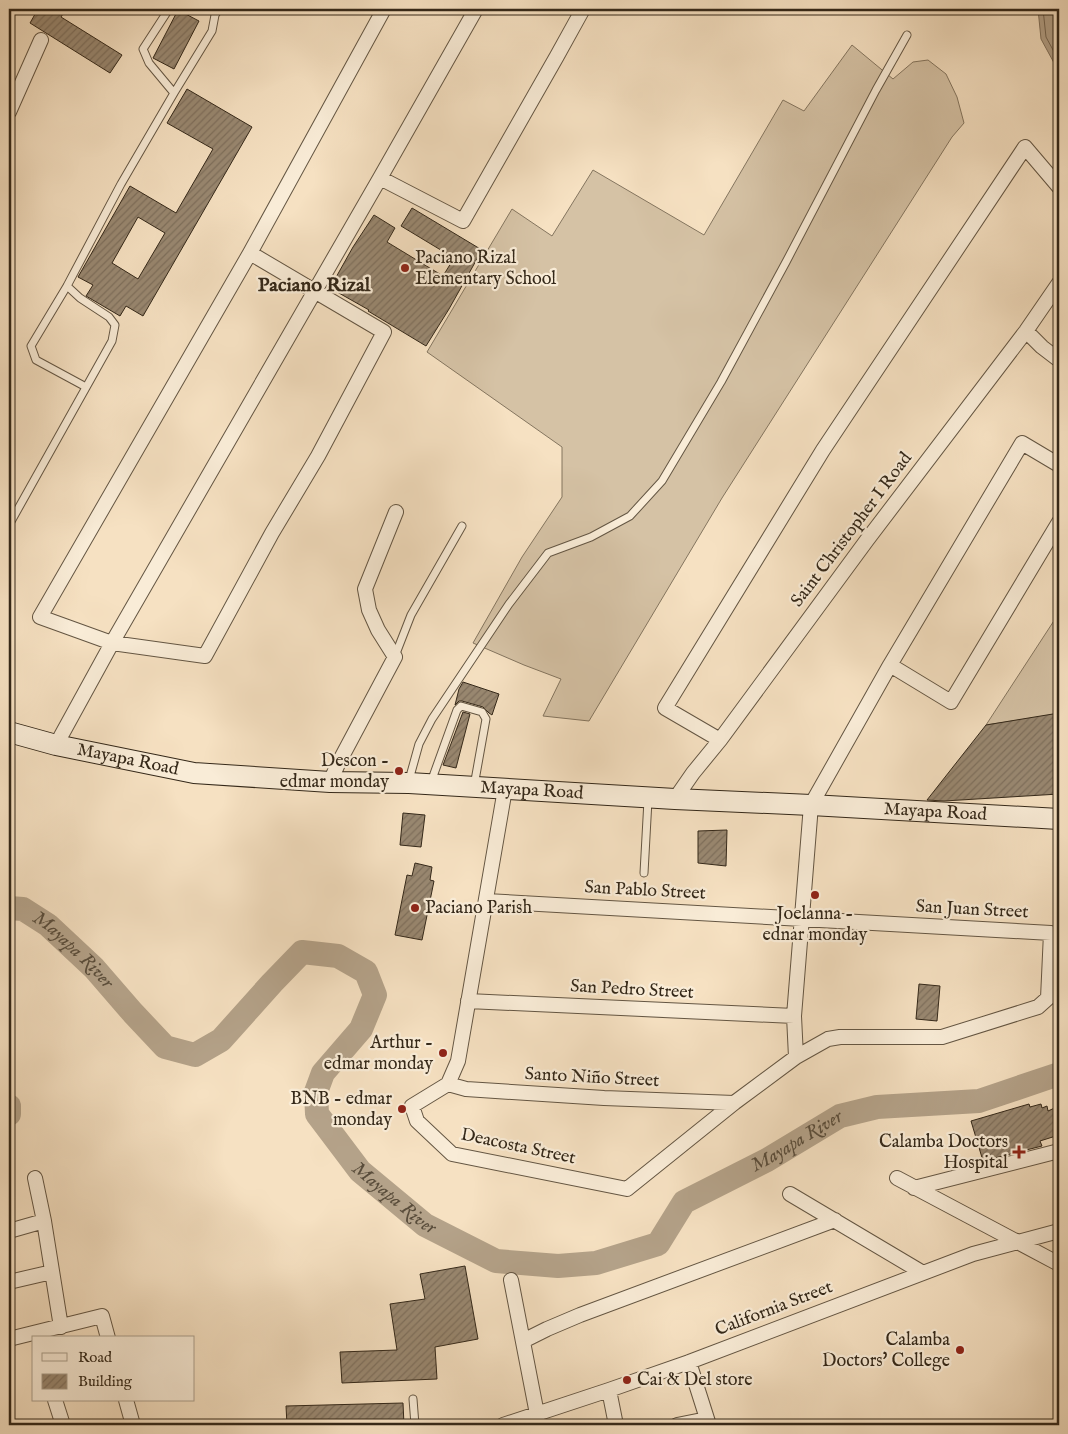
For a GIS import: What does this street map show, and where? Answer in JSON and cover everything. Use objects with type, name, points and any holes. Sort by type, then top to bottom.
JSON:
[{"type":"main road","name":"Mayapa Road","points":[[9,732],[56,745],[194,773],[330,782],[430,784],[1059,819]]},
{"type":"street","points":[[250,253],[384,332],[318,456],[272,533],[205,656],[112,643],[40,617],[250,253],[384,9]]},
{"type":"street","points":[[56,745],[112,643],[476,9]]},
{"type":"street","points":[[380,178],[462,221],[583,9]]},
{"type":"street","points":[[9,112],[41,40]]},
{"type":"street","points":[[720,740],[665,708],[808,475],[1025,147],[1059,188]]},
{"type":"street","name":"Saint Christopher I Road","points":[[675,799],[867,540],[1026,331],[1059,283]]},
{"type":"street","points":[[1026,331],[1059,360]]},
{"type":"street","points":[[796,1057],[794,1016],[811,805],[890,665],[1022,443],[1059,465]]},
{"type":"street","points":[[330,782],[395,658],[378,630],[369,610],[365,588],[396,512]]},
{"type":"street","points":[[890,665],[951,702],[1059,522]]},
{"type":"street","points":[[448,1084],[458,1061],[505,789]]},
{"type":"street","name":"San Pablo Street","points":[[486,901],[801,919]]},
{"type":"street","name":"San Juan Street","points":[[796,1057],[828,1039],[840,1037],[942,1037],[1038,1006],[1048,998],[1051,933],[801,919]]},
{"type":"street","name":"San Pedro Street","points":[[468,1001],[794,1016]]},
{"type":"street","name":"Deacosta Street","points":[[448,1084],[412,1106],[417,1121],[452,1154],[627,1189],[734,1103],[796,1057]]},
{"type":"street","name":"Santo Niño Street","points":[[448,1084],[466,1089],[496,1091],[604,1098],[734,1103]]},
{"type":"street","points":[[914,1188],[1059,1151]]},
{"type":"street","points":[[35,1178],[61,1327]]},
{"type":"street","points":[[897,1178],[1059,1264]]},
{"type":"street","points":[[790,1194],[923,1272]]},
{"type":"street","points":[[523,1341],[580,1315],[835,1220]]},
{"type":"street","points":[[9,1231],[44,1221]]},
{"type":"street","name":"California Street","points":[[503,1425],[689,1362],[973,1254],[1059,1231]]},
{"type":"street","points":[[9,1282],[52,1272]]},
{"type":"street","points":[[511,1280],[537,1414]]},
{"type":"street","points":[[9,1339],[37,1335],[102,1316],[107,1336]]},
{"type":"street","points":[[677,1425],[708,1422],[689,1362]]},
{"type":"street","points":[[609,1390],[616,1425]]},
{"type":"street","points":[[56,1402],[62,1425]]},
{"type":"street","points":[[127,1402],[133,1425]]},
{"type":"lane","points":[[169,9],[143,49],[149,63],[174,93]]},
{"type":"lane","points":[[86,387],[36,360],[31,346],[67,286],[121,184],[212,31],[218,9]]},
{"type":"lane","points":[[409,783],[419,744],[432,719],[508,604],[548,553],[590,537],[630,516],[662,482],[721,382],[906,35]]},
{"type":"lane","points":[[9,525],[112,341],[115,325],[109,317],[80,298],[67,286]]},
{"type":"lane","points":[[395,658],[411,615],[462,526]]},
{"type":"lane","points":[[430,784],[457,710],[461,706],[482,712],[486,718],[474,787]]},
{"type":"lane","points":[[644,873],[648,797]]},
{"type":"lane","points":[[413,1399],[415,1425]]},
{"type":"shaded area","points":[[852,45],[893,79],[913,62],[928,60],[946,74],[957,97],[964,123],[952,137],[722,498],[589,721],[543,716],[561,679],[473,643],[522,557],[562,497],[562,447],[427,352],[512,209],[552,236],[593,170],[704,235],[783,100],[804,111]]},
{"type":"shaded area","points":[[1059,613],[1059,714],[986,725]]},
{"type":"water","points":[[1038,9],[1059,9],[1059,72],[1041,39]]},
{"type":"building","points":[[38,9],[66,9],[61,17],[122,55],[110,73],[30,23]]},
{"type":"building","points":[[178,10],[199,21],[174,69],[153,58]]},
{"type":"building","points":[[187,89],[252,127],[143,316],[126,306],[120,316],[86,296],[93,285],[78,277],[130,186],[176,213],[213,149],[167,123]],"holes":[[[138,217],[165,233],[138,279],[112,263]]]},
{"type":"building","name":"Paciano Rizal Elementary School","points":[[412,208],[482,250],[426,346],[330,288],[374,215],[395,228],[387,242],[443,276],[454,258],[401,226]]},
{"type":"building","points":[[463,682],[499,694],[492,715],[483,707],[462,701],[455,705]]},
{"type":"building","points":[[463,712],[470,714],[456,768],[443,765]]},
{"type":"building","points":[[1059,713],[1059,794],[944,801],[927,800],[986,725]]},
{"type":"building","points":[[403,813],[425,815],[421,847],[400,845]]},
{"type":"building","points":[[727,830],[726,866],[698,863],[698,831]]},
{"type":"building","name":"Paciano Parish","points":[[415,863],[432,867],[430,880],[434,881],[422,940],[395,935],[407,875],[412,876]]},
{"type":"building","points":[[919,984],[940,986],[937,1021],[916,1019]]},
{"type":"building","points":[[1029,1104],[1030,1107],[1041,1104],[1042,1108],[1047,1106],[1048,1111],[1059,1106],[1059,1135],[1040,1141],[1042,1146],[983,1161],[971,1121]]},
{"type":"building","points":[[465,1266],[478,1339],[435,1347],[437,1379],[342,1383],[340,1352],[397,1350],[390,1304],[425,1299],[420,1274]]},
{"type":"building","points":[[403,1403],[404,1425],[287,1425],[286,1406]]},
{"type":"waterway","name":"Mayapa River","points":[[9,908],[23,909],[48,925],[94,968],[165,1047],[195,1055],[221,1040],[302,952],[338,956],[366,972],[375,995],[361,1029],[323,1073],[316,1092],[317,1114],[360,1171],[425,1225],[496,1261],[558,1266],[596,1263],[658,1244],[684,1202],[767,1160],[840,1116],[877,1107],[979,1101],[1059,1074]]},
{"type":"waterway","name":"Mayapa River","points":[[9,1106],[9,1114]]},
{"type":"place","name":"Paciano Rizal Elementary School","points":[[405,268]]},
{"type":"place","name":"Descon - edmar monday","points":[[399,771]]},
{"type":"place","name":"Joelanna - ednar monday","points":[[815,895]]},
{"type":"place","name":"Paciano Parish","points":[[415,908]]},
{"type":"place","name":"Arthur - edmar monday","points":[[443,1053]]},
{"type":"place","name":"BNB - edmar monday","points":[[402,1109]]},
{"type":"place","name":"Calamba Doctors Hospital","points":[[1019,1152]]},
{"type":"place","name":"Calamba Doctors' College","points":[[960,1350]]},
{"type":"place","name":"Cai & Del store","points":[[627,1380]]},
{"type":"district","name":"Paciano Rizal","points":[[314,285]]}]
